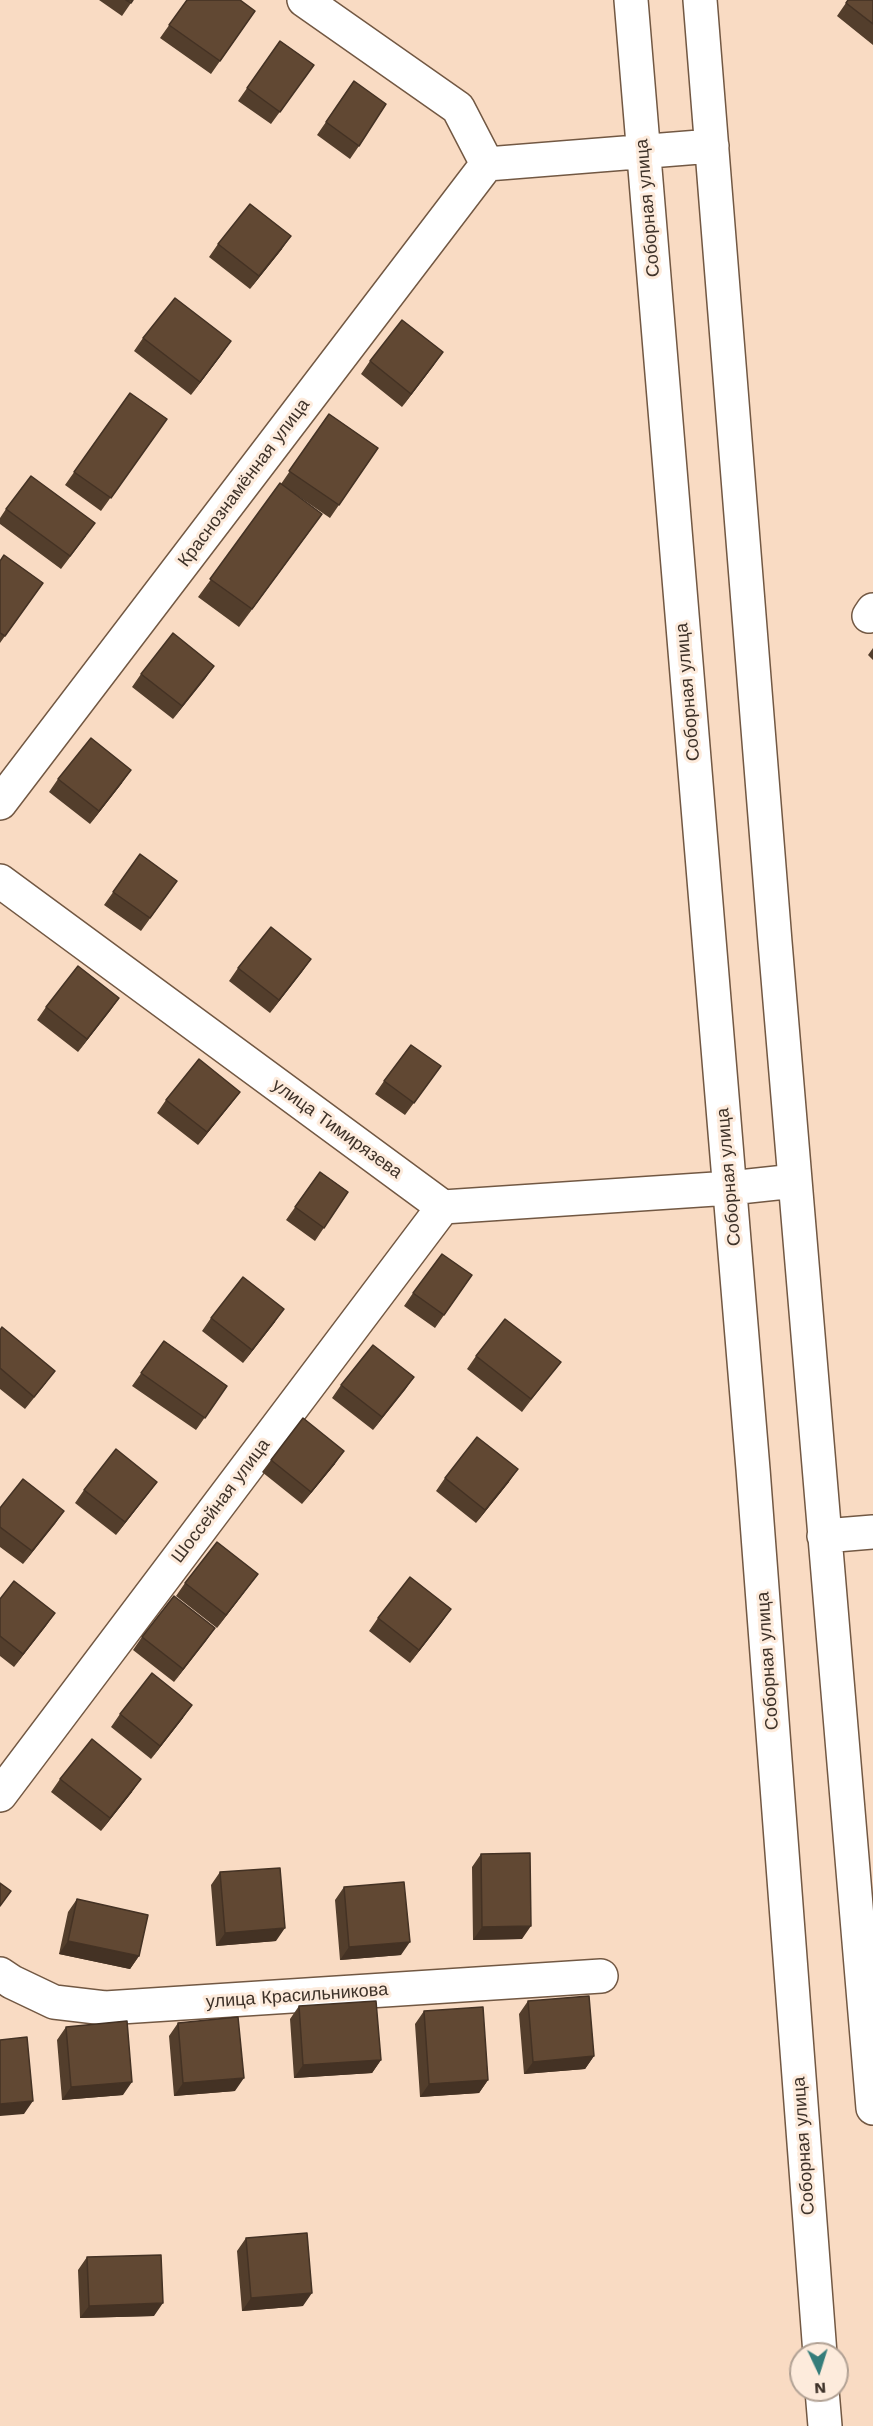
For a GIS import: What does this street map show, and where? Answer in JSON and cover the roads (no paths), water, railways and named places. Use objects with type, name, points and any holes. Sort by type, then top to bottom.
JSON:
[{"type":"street","points":[[304,0],[458,108],[487,164],[712,146]]},
{"type":"street","name":"Соборная улица","points":[[631,0],[752,1458],[819,2342]]},
{"type":"street","points":[[700,0],[824,1536],[873,2108]]},
{"type":"street","name":"Краснознамённая улица","points":[[0,803],[487,164]]},
{"type":"street","name":"улица Тимирязева","points":[[0,881],[443,1207]]},
{"type":"street","points":[[443,1207],[729,1188],[795,1180]]},
{"type":"street","name":"Шоссейная улица","points":[[0,1795],[443,1207]]},
{"type":"street","points":[[824,1536],[873,1532]]},
{"type":"street","name":"улица Красильникова","points":[[0,1974],[54,2002],[105,2008],[601,1976]]},
{"type":"street","points":[[823,2402],[825,2426]]}]
